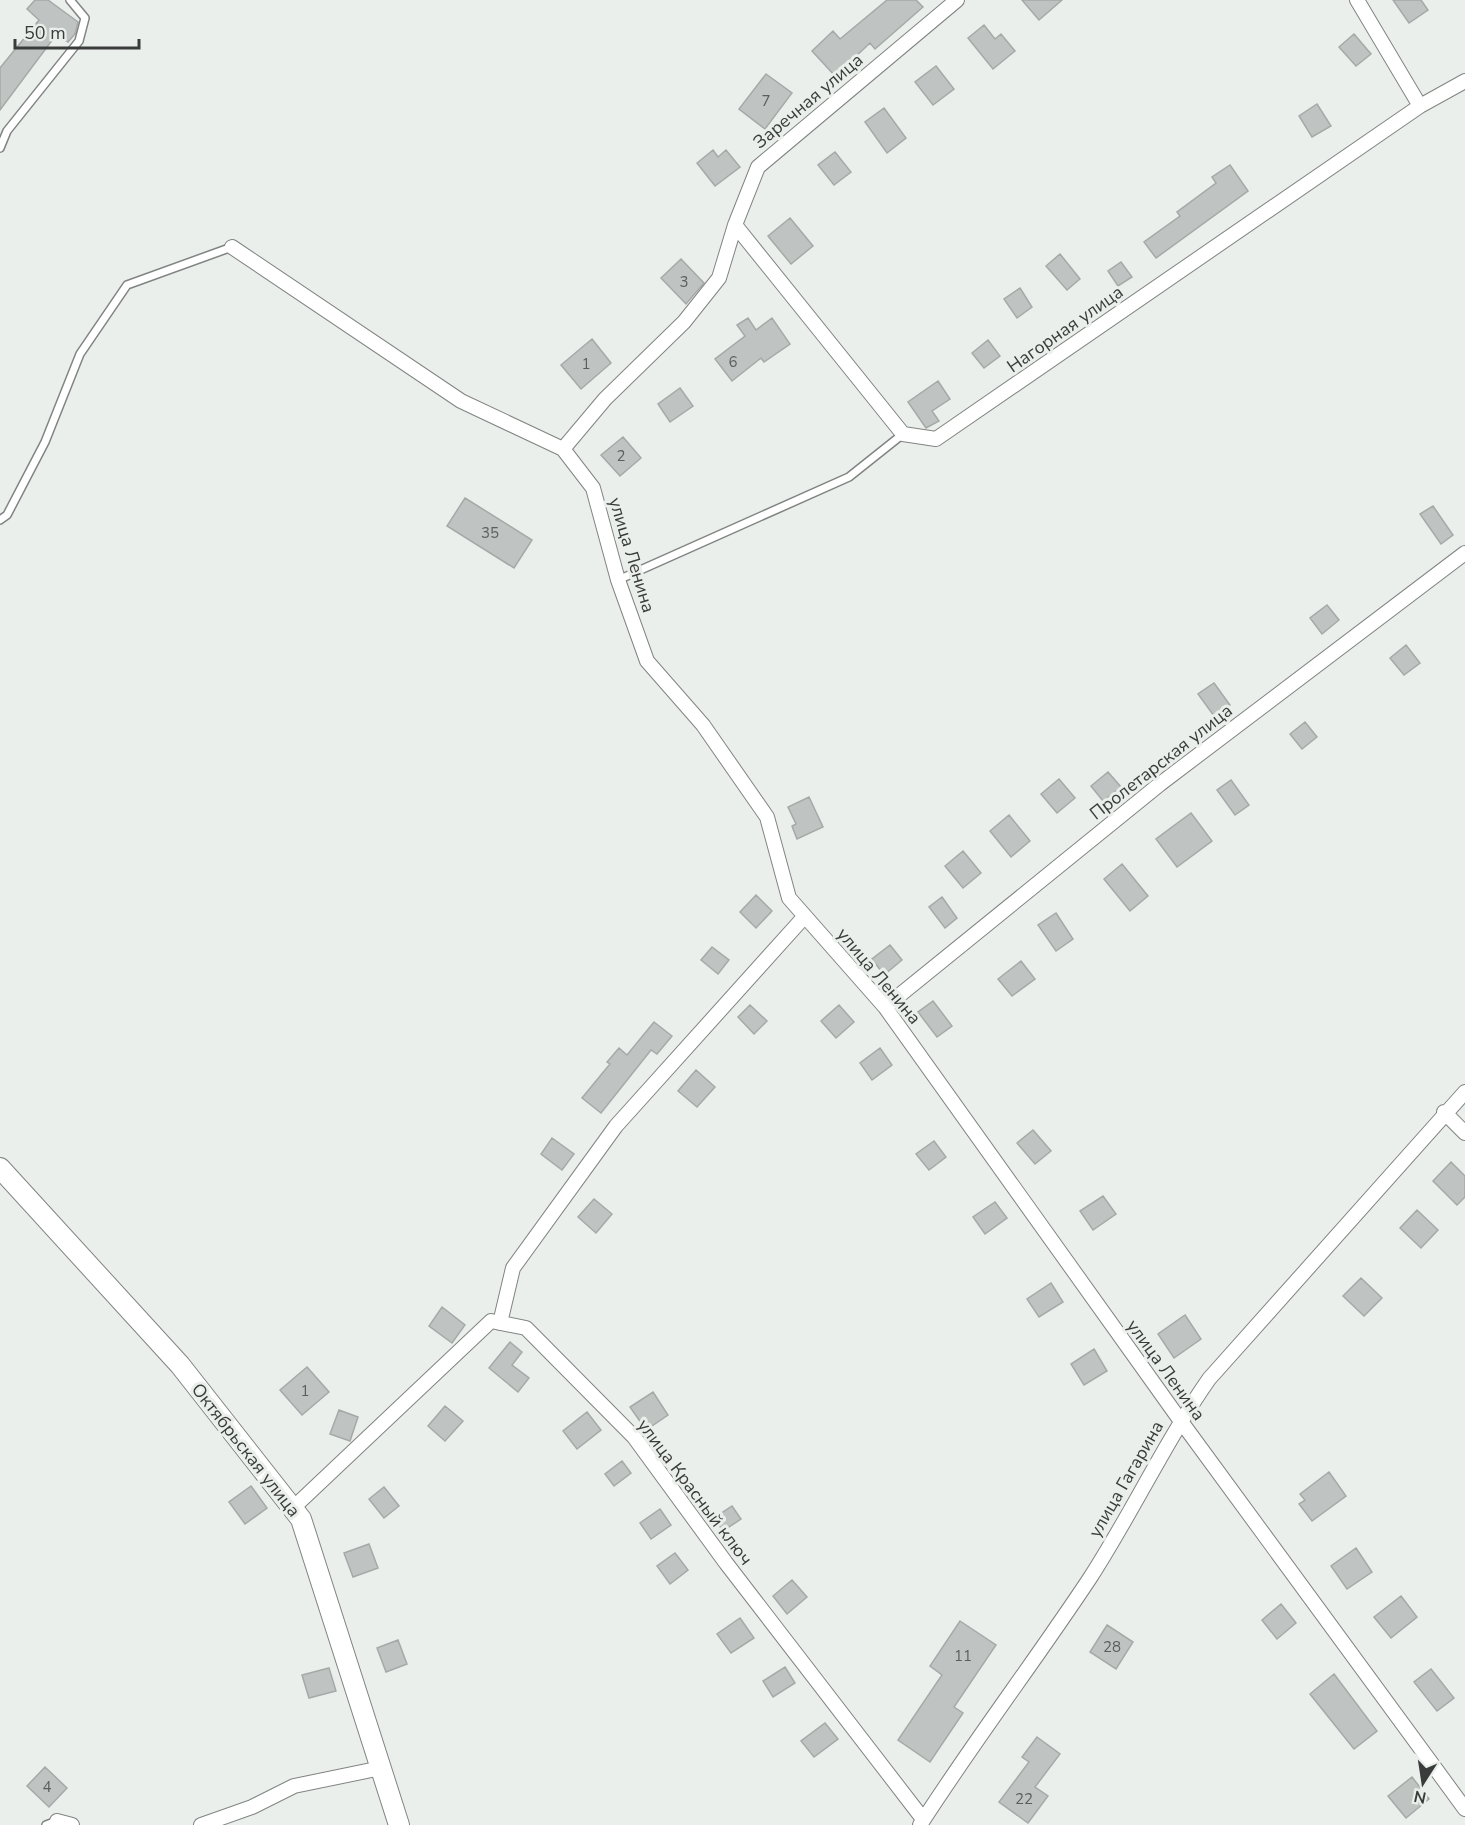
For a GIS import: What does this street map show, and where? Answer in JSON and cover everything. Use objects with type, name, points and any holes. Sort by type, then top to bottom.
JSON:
[{"type":"street","name":"Заречная улица","points":[[563,449],[605,399],[684,322],[718,278],[735,225],[758,167],[957,0]]},
{"type":"street","points":[[1357,0],[1420,106]]},
{"type":"street","name":"Нагорная улица","points":[[903,434],[936,439],[1420,106],[1465,81]]},
{"type":"street","points":[[735,225],[903,434]]},
{"type":"street","name":"улица Ленина","points":[[232,247],[461,401],[563,449],[593,488],[618,580],[647,661],[703,725],[767,817],[789,898],[885,1007],[1180,1420],[1465,1809]]},
{"type":"street","name":"Пролетарская улица","points":[[885,1007],[1160,784],[1465,553]]},
{"type":"street","points":[[292,1509],[491,1321],[500,1323],[513,1268],[616,1126],[805,916]]},
{"type":"street","name":"улица Гагарина","points":[[922,1822],[1090,1577],[1152,1475],[1180,1420],[1209,1379],[1444,1112],[1465,1092]]},
{"type":"street","points":[[1444,1112],[1465,1133]]},
{"type":"street","name":"Октябрьская улица","points":[[0,1168],[180,1365],[301,1520],[399,1825]]},
{"type":"street","name":"улица Красный ключ","points":[[500,1323],[526,1328],[634,1437],[726,1563],[922,1822]]},
{"type":"street","points":[[201,1825],[252,1807],[294,1786],[381,1768]]},
{"type":"street","points":[[52,1823],[72,1825]]},
{"type":"lane","points":[[0,148],[7,131],[79,41],[85,18],[70,0]]},
{"type":"lane","points":[[0,520],[7,514],[45,442],[80,354],[127,285],[232,247]]},
{"type":"lane","points":[[618,580],[849,477],[903,434]]},
{"type":"building","points":[[35,0],[48,0],[78,22],[75,34],[68,42],[56,35],[0,110],[0,68],[39,20],[27,9]]},
{"type":"building","points":[[887,0],[916,0],[923,7],[875,49],[870,43],[835,76],[812,51],[833,31],[840,39]]},
{"type":"building","points":[[1022,0],[1062,0],[1039,20]]},
{"type":"building","points":[[1393,0],[1421,0],[1428,10],[1409,23]]},
{"type":"building","points":[[984,25],[995,39],[1001,34],[1015,51],[993,69],[968,38]]},
{"type":"building","points":[[1354,34],[1371,54],[1356,66],[1339,47]]},
{"type":"building","points":[[936,66],[954,89],[933,105],[915,82]]},
{"type":"building","points":[[766,74],[792,93],[765,129],[739,109]]},
{"type":"building","points":[[1317,104],[1331,126],[1312,137],[1299,116]]},
{"type":"building","points":[[884,108],[906,138],[887,153],[865,122]]},
{"type":"building","points":[[713,150],[718,157],[726,150],[740,167],[715,186],[697,163]]},
{"type":"building","points":[[835,152],[851,172],[834,185],[818,165]]},
{"type":"building","points":[[1230,165],[1248,191],[1156,258],[1144,242],[1180,216],[1177,212],[1216,183],[1212,177]]},
{"type":"building","points":[[790,218],[813,246],[791,264],[768,236]]},
{"type":"building","points":[[1060,254],[1080,279],[1067,290],[1046,266]]},
{"type":"building","points":[[681,259],[704,283],[686,304],[661,278]]},
{"type":"building","points":[[1121,262],[1132,277],[1118,286],[1108,271]]},
{"type":"building","points":[[1020,288],[1032,307],[1017,318],[1004,299]]},
{"type":"building","points":[[748,318],[756,330],[772,318],[790,344],[764,362],[761,358],[732,381],[715,359],[745,336],[737,325]]},
{"type":"building","points":[[592,339],[611,363],[581,389],[561,365]]},
{"type":"building","points":[[988,340],[1000,356],[984,368],[972,353]]},
{"type":"building","points":[[938,381],[950,399],[932,411],[939,421],[926,428],[908,402]]},
{"type":"building","points":[[680,388],[693,406],[670,422],[658,404]]},
{"type":"building","points":[[623,437],[641,458],[620,476],[601,455]]},
{"type":"building","points":[[465,498],[532,540],[514,568],[447,526]]},
{"type":"building","points":[[1433,506],[1453,535],[1441,544],[1420,514]]},
{"type":"building","points":[[1327,605],[1339,620],[1322,634],[1310,618]]},
{"type":"building","points":[[1406,645],[1420,663],[1404,675],[1390,658]]},
{"type":"building","points":[[1214,683],[1230,705],[1214,716],[1198,694]]},
{"type":"building","points":[[1305,722],[1317,737],[1302,749],[1290,734]]},
{"type":"building","points":[[1108,772],[1121,787],[1103,801],[1091,786]]},
{"type":"building","points":[[1059,779],[1075,798],[1057,813],[1041,794]]},
{"type":"building","points":[[1231,780],[1249,805],[1235,815],[1217,790]]},
{"type":"building","points":[[809,797],[823,827],[797,839],[792,826],[796,824],[788,807]]},
{"type":"building","points":[[1191,813],[1212,841],[1177,867],[1156,839]]},
{"type":"building","points":[[1009,815],[1030,841],[1011,857],[990,831]]},
{"type":"building","points":[[963,851],[981,873],[963,888],[945,866]]},
{"type":"building","points":[[1122,864],[1148,896],[1130,911],[1104,879]]},
{"type":"building","points":[[756,895],[772,911],[756,928],[740,912]]},
{"type":"building","points":[[942,897],[957,918],[945,928],[929,907]]},
{"type":"building","points":[[1056,913],[1073,939],[1056,951],[1038,925]]},
{"type":"building","points":[[890,945],[902,960],[884,975],[872,959]]},
{"type":"building","points":[[712,947],[729,960],[718,974],[701,960]]},
{"type":"building","points":[[1021,961],[1035,979],[1012,996],[998,979]]},
{"type":"building","points":[[933,1001],[952,1026],[937,1037],[918,1012]]},
{"type":"building","points":[[750,1005],[767,1021],[754,1034],[738,1017]]},
{"type":"building","points":[[839,1005],[854,1022],[836,1038],[821,1021]]},
{"type":"building","points":[[654,1022],[672,1036],[657,1054],[651,1050],[601,1113],[582,1098],[610,1064],[607,1062],[619,1048],[627,1055]]},
{"type":"building","points":[[880,1048],[892,1065],[872,1080],[860,1063]]},
{"type":"building","points":[[696,1070],[715,1087],[697,1107],[678,1091]]},
{"type":"building","points":[[1033,1130],[1051,1151],[1035,1164],[1017,1143]]},
{"type":"building","points":[[552,1138],[574,1154],[562,1170],[541,1154]]},
{"type":"building","points":[[934,1141],[946,1157],[929,1170],[916,1154]]},
{"type":"building","points":[[1451,1162],[1465,1176],[1465,1197],[1457,1205],[1433,1181]]},
{"type":"building","points":[[1103,1196],[1116,1214],[1093,1230],[1080,1211]]},
{"type":"building","points":[[594,1199],[612,1214],[596,1233],[578,1217]]},
{"type":"building","points":[[995,1202],[1007,1218],[985,1234],[973,1217]]},
{"type":"building","points":[[1417,1210],[1438,1230],[1421,1248],[1400,1228]]},
{"type":"building","points":[[1361,1278],[1382,1298],[1364,1316],[1343,1296]]},
{"type":"building","points":[[1051,1283],[1063,1302],[1039,1317],[1027,1299]]},
{"type":"building","points":[[442,1307],[465,1325],[452,1343],[429,1326]]},
{"type":"building","points":[[1185,1315],[1201,1339],[1174,1358],[1158,1334]]},
{"type":"building","points":[[510,1342],[522,1352],[512,1365],[529,1378],[518,1392],[489,1368]]},
{"type":"building","points":[[1094,1349],[1107,1371],[1084,1385],[1071,1364]]},
{"type":"building","points":[[307,1367],[329,1392],[302,1415],[280,1390]]},
{"type":"building","points":[[653,1392],[668,1415],[646,1430],[630,1407]]},
{"type":"building","points":[[445,1406],[463,1421],[445,1441],[428,1426]]},
{"type":"building","points":[[339,1410],[358,1417],[350,1441],[330,1434]]},
{"type":"building","points":[[587,1412],[601,1430],[577,1449],[563,1431]]},
{"type":"building","points":[[622,1461],[631,1473],[614,1486],[605,1474]]},
{"type":"building","points":[[1329,1472],[1346,1496],[1312,1521],[1299,1504],[1305,1500],[1300,1494]]},
{"type":"building","points":[[251,1486],[267,1508],[245,1524],[229,1502]]},
{"type":"building","points":[[384,1487],[399,1506],[384,1518],[369,1499]]},
{"type":"building","points":[[732,1506],[741,1519],[723,1531],[714,1518]]},
{"type":"building","points":[[660,1509],[671,1525],[651,1539],[640,1523]]},
{"type":"building","points":[[369,1544],[378,1568],[353,1577],[344,1553]]},
{"type":"building","points":[[1356,1548],[1372,1572],[1347,1589],[1331,1566]]},
{"type":"building","points":[[675,1553],[688,1570],[670,1584],[657,1566]]},
{"type":"building","points":[[792,1580],[807,1597],[787,1614],[773,1596]]},
{"type":"building","points":[[1401,1596],[1417,1617],[1391,1638],[1374,1617]]},
{"type":"building","points":[[1281,1604],[1296,1623],[1277,1639],[1262,1620]]},
{"type":"building","points":[[740,1618],[754,1638],[731,1653],[717,1634]]},
{"type":"building","points":[[960,1621],[996,1645],[954,1707],[963,1713],[930,1762],[898,1740],[942,1675],[930,1666]]},
{"type":"building","points":[[1107,1625],[1133,1642],[1116,1669],[1090,1652]]},
{"type":"building","points":[[398,1640],[407,1664],[386,1672],[377,1648]]},
{"type":"building","points":[[785,1667],[795,1683],[773,1697],[763,1681]]},
{"type":"building","points":[[329,1668],[336,1691],[309,1698],[302,1675]]},
{"type":"building","points":[[1431,1669],[1454,1698],[1437,1711],[1414,1682]]},
{"type":"building","points":[[1334,1674],[1377,1731],[1354,1749],[1310,1694]]},
{"type":"building","points":[[825,1723],[838,1739],[814,1757],[801,1741]]},
{"type":"building","points":[[1037,1737],[1060,1754],[1035,1787],[1048,1796],[1028,1823],[999,1802],[1029,1762],[1022,1757]]},
{"type":"building","points":[[45,1767],[67,1788],[49,1807],[27,1786]]},
{"type":"building","points":[[1412,1777],[1429,1799],[1406,1818],[1388,1796]]}]
